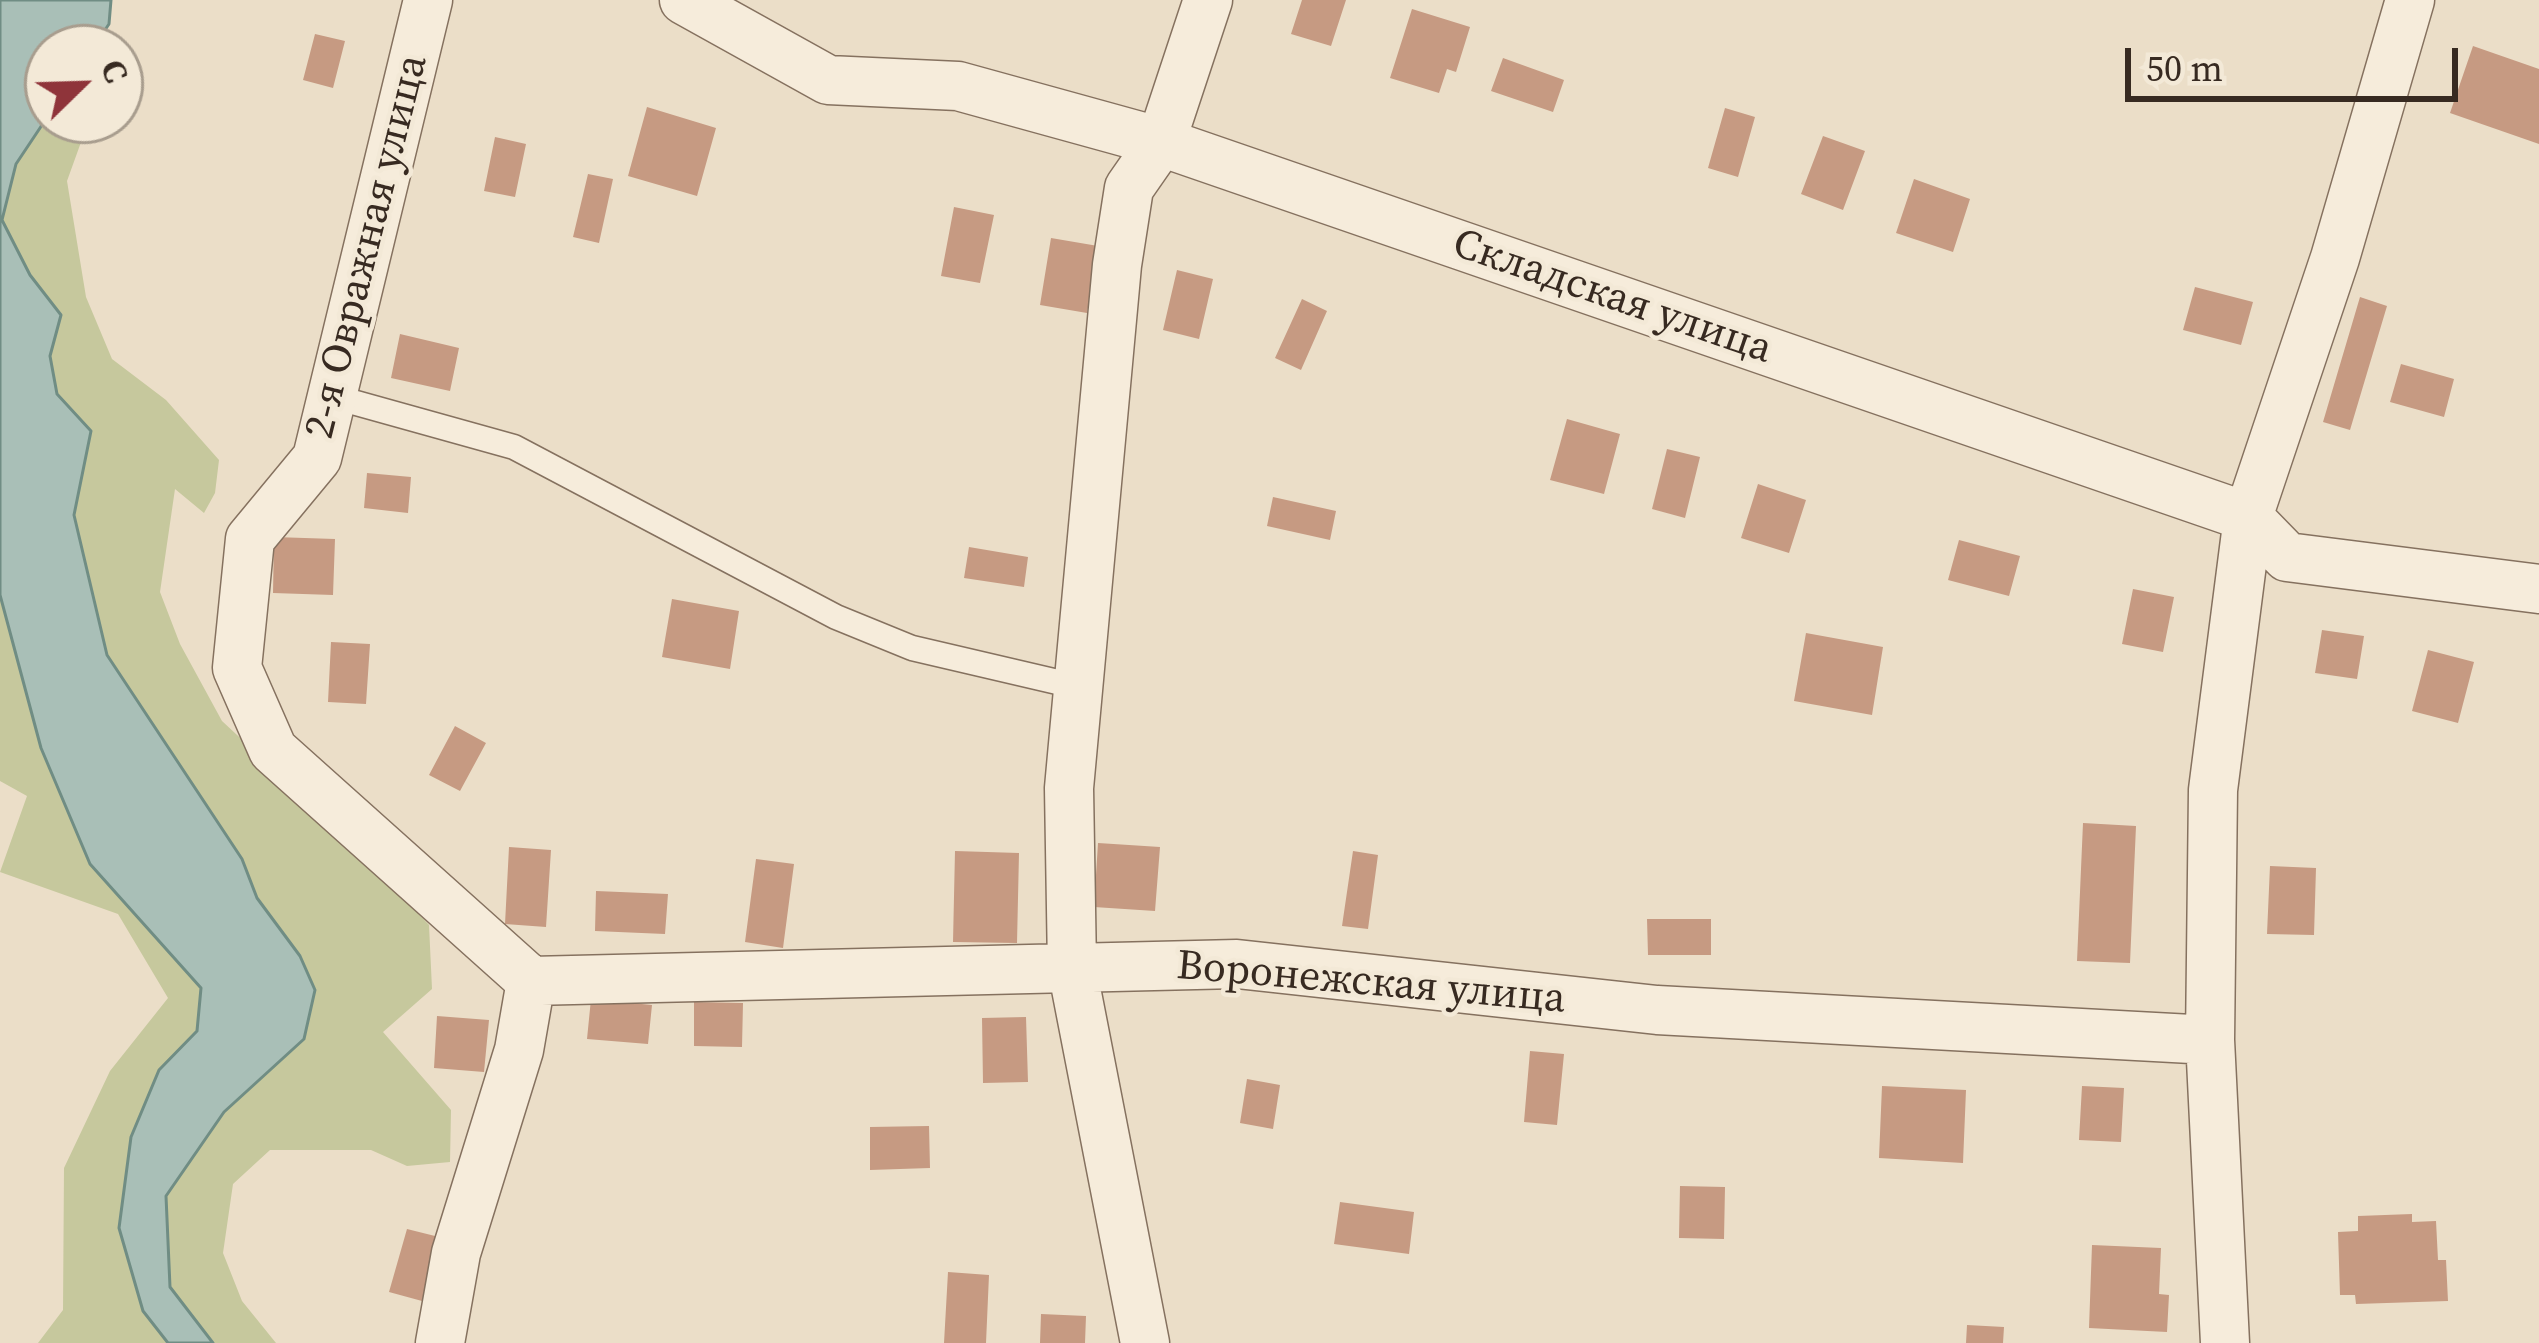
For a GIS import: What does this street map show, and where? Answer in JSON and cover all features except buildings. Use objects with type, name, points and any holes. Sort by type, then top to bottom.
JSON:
[{"type":"street","name":"2-я Овражная улица","points":[[428,0],[317,458],[250,539],[237,668],[274,750],[531,981]]},
{"type":"street","name":"Складская улица","points":[[684,0],[828,80],[958,86],[1161,142],[2248,517],[2287,557],[2539,589]]},
{"type":"street","points":[[1145,1343],[1072,968],[1069,788],[1117,265],[1129,188],[1161,142],[1208,0]]},
{"type":"street","points":[[2225,1343],[2210,1040],[2213,790],[2248,517],[2335,258],[2410,0]]},
{"type":"street","name":"Воронежская улица","points":[[531,981],[1238,964],[1657,1010],[2210,1040]]},
{"type":"street","points":[[440,1343],[456,1253],[519,1050],[531,981]]},
{"type":"lane","points":[[332,396],[514,447],[836,617],[912,648],[1079,687]]},
{"type":"green space","points":[[29,144],[80,144],[67,181],[86,297],[112,359],[166,400],[219,460],[215,493],[204,513],[175,489],[160,592],[180,644],[222,721],[349,839],[429,925],[432,989],[383,1032],[451,1110],[450,1162],[407,1166],[371,1150],[270,1150],[233,1184],[223,1253],[242,1301],[276,1343],[213,1343],[170,1287],[166,1196],[224,1112],[304,1039],[300,956],[257,898],[242,859],[107,655],[74,515],[91,431],[57,395],[50,356],[61,315],[30,275],[2,220],[16,164]]},
{"type":"green space","points":[[0,595],[41,748],[90,864],[201,988],[197,1031],[159,1070],[132,1137],[119,1228],[143,1311],[168,1343],[38,1343],[63,1310],[64,1168],[110,1071],[168,998],[118,914],[0,872],[27,796],[0,781]]},
{"type":"water","points":[[0,0],[111,0],[109,24],[24,24],[24,144],[29,144],[16,164],[2,220],[30,275],[61,315],[50,356],[57,394],[91,431],[74,515],[107,655],[242,859],[257,898],[300,956],[315,990],[304,1039],[224,1112],[166,1196],[170,1287],[213,1343],[168,1343],[143,1311],[119,1228],[131,1137],[159,1070],[197,1031],[201,988],[90,864],[41,748],[0,595]]}]
